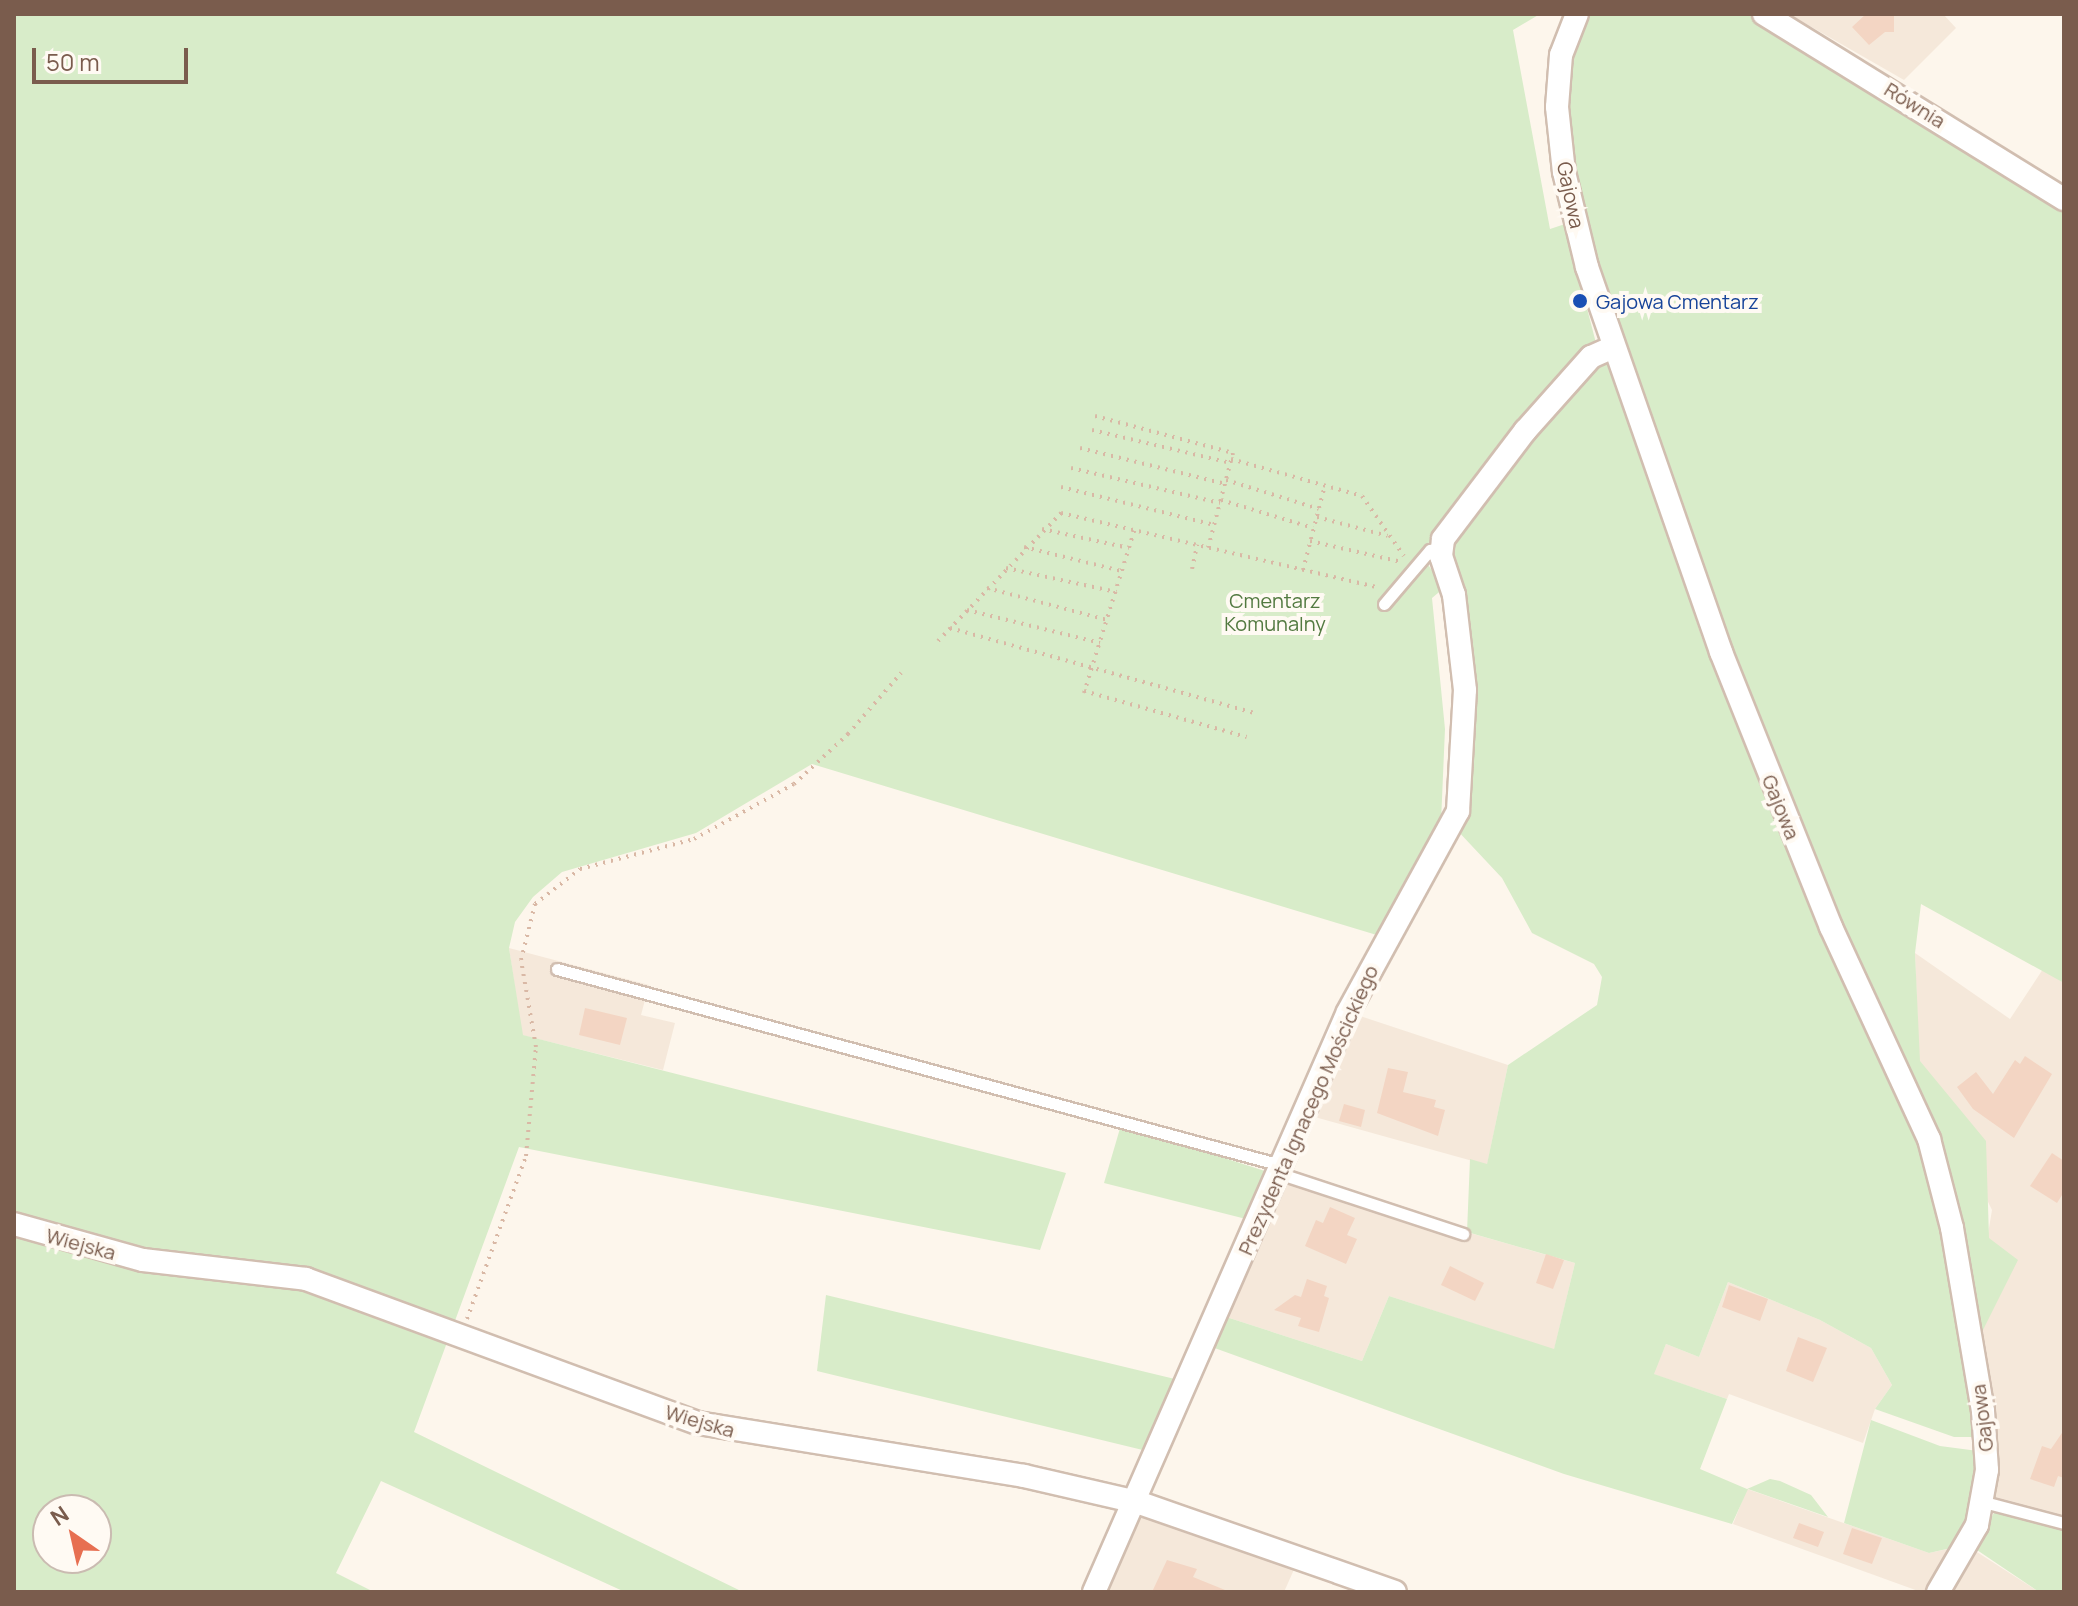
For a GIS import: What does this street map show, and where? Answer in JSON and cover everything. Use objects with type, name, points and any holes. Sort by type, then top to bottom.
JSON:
[{"type":"street","name":"Gajowa","points":[[1577,14],[1561,55],[1559,125],[1573,213],[1613,347],[1753,738],[1831,927],[1929,1139],[1952,1228],[1983,1411],[1984,1502],[1938,1592]]},
{"type":"street","name":"Równia","points":[[1764,14],[2064,199]]},
{"type":"street","points":[[1441,548],[1447,532],[1525,431],[1591,357],[1613,347]]},
{"type":"street","name":"Prezydenta Ignacego Mościckiego","points":[[1094,1592],[1137,1502],[1356,997],[1460,802],[1465,690],[1441,548]]},
{"type":"street","name":"Wiejska","points":[[14,1224],[143,1260],[306,1279],[352,1293],[460,1340],[698,1423],[1024,1476],[1137,1502],[1395,1592]]},
{"type":"lane","points":[[1384,604],[1430,550],[1441,548]]},
{"type":"lane","points":[[557,969],[1280,1169],[1463,1234]]},
{"type":"lane","points":[[1984,1502],[2064,1523]]},
{"type":"path","points":[[1095,416],[1233,453],[1208,548]]},
{"type":"path","points":[[1092,430],[1231,461],[1362,496],[1409,564],[1310,541]]},
{"type":"path","points":[[1080,448],[1225,482],[1319,509]]},
{"type":"path","points":[[1071,468],[1220,502],[1313,528]]},
{"type":"path","points":[[1303,570],[1325,485]]},
{"type":"path","points":[[1061,487],[1214,525]]},
{"type":"path","points":[[938,641],[1024,547],[1061,513],[1395,591]]},
{"type":"path","points":[[1317,517],[1390,537]]},
{"type":"path","points":[[1042,529],[1129,548]]},
{"type":"path","points":[[1135,531],[1084,692],[1247,737]]},
{"type":"path","points":[[1192,569],[1197,545]]},
{"type":"path","points":[[1024,547],[1122,571]]},
{"type":"path","points":[[1006,568],[1116,592]]},
{"type":"path","points":[[987,588],[1107,620]]},
{"type":"path","points":[[967,610],[1100,643]]},
{"type":"path","points":[[950,628],[1254,713]]},
{"type":"path","points":[[460,1340],[526,1156],[536,1047],[521,960],[535,904],[580,869],[694,839],[794,784],[848,734],[901,673]]},
{"type":"shaded area","points":[[1789,14],[1943,14],[1956,28],[1904,80]]},
{"type":"shaded area","points":[[509,948],[649,985],[641,1015],[675,1023],[663,1070],[522,1035]]},
{"type":"shaded area","points":[[1915,953],[2010,1019],[2043,969],[2064,983],[2064,1523],[1984,1502],[1970,1342],[1992,1210],[1919,1061]]},
{"type":"shaded area","points":[[1348,1012],[1508,1065],[1487,1165],[1304,1114]]},
{"type":"shaded area","points":[[1281,1179],[1575,1263],[1554,1350],[1389,1296],[1362,1361],[1220,1315]]},
{"type":"shaded area","points":[[1728,1282],[1820,1320],[1871,1348],[1892,1385],[1875,1409],[1863,1443],[1729,1394],[1727,1399],[1653,1374],[1666,1344],[1699,1357]]},
{"type":"shaded area","points":[[1747,1489],[1929,1553],[1966,1545],[2039,1592],[1921,1592],[1733,1524]]},
{"type":"shaded area","points":[[1137,1502],[1300,1556],[1284,1592],[1104,1592]]},
{"type":"green space","name":"Cmentarz Komunalny","points":[[14,14],[1540,14],[1513,30],[1550,229],[1565,224],[1596,343],[1420,553],[1444,588],[1432,598],[1445,729],[1441,822],[1380,936],[812,764],[696,833],[562,872],[533,897],[515,922],[509,948],[523,1035],[1066,1173],[1040,1250],[519,1147],[414,1432],[743,1592],[625,1592],[381,1481],[336,1573],[374,1592],[14,1592]]},
{"type":"green space","points":[[1590,14],[1751,14],[2064,205],[2064,983],[1921,904],[1915,953],[1920,1061],[1986,1141],[1989,1238],[2018,1260],[1978,1340],[1959,1217],[1733,656],[1582,212],[1567,94],[1577,37]]},
{"type":"green space","points":[[1608,356],[1702,638],[1809,901],[1903,1103],[1933,1185],[1978,1424],[1975,1437],[1954,1437],[1875,1409],[1892,1385],[1871,1348],[1820,1320],[1728,1282],[1699,1357],[1666,1344],[1654,1374],[1727,1399],[1700,1469],[1747,1489],[1770,1479],[1780,1481],[1811,1495],[1828,1517],[1748,1489],[1732,1524],[1564,1474],[1209,1346],[1220,1315],[1362,1361],[1389,1296],[1554,1349],[1575,1263],[1467,1232],[1470,1159],[1487,1164],[1508,1065],[1597,1005],[1602,977],[1594,964],[1532,933],[1502,878],[1456,829],[1453,553],[1454,541],[1511,456]]},
{"type":"green space","points":[[1121,1125],[1268,1172],[1250,1220],[1104,1183]]},
{"type":"green space","points":[[826,1295],[1179,1380],[1151,1452],[817,1371]]},
{"type":"green space","points":[[1871,1420],[1940,1446],[1978,1451],[1971,1516],[1951,1548],[1929,1553],[1844,1523]]},
{"type":"green space","points":[[1995,1511],[2064,1528],[2064,1592],[2039,1592],[1974,1548]]},
{"type":"building","points":[[1866,14],[1894,14],[1894,32],[1885,32],[1869,45],[1852,27]]},
{"type":"building","points":[[585,1008],[627,1018],[620,1045],[579,1035]]},
{"type":"building","points":[[2025,1056],[2052,1074],[2014,1138],[1973,1109],[1957,1087],[1976,1072],[1993,1094],[2015,1060],[2020,1064]]},
{"type":"building","points":[[1388,1068],[1408,1072],[1403,1092],[1436,1100],[1434,1107],[1445,1110],[1438,1136],[1377,1113]]},
{"type":"building","points":[[1344,1104],[1365,1110],[1361,1127],[1339,1121]]},
{"type":"building","points":[[2052,1153],[2064,1161],[2064,1192],[2057,1203],[2030,1186]]},
{"type":"building","points":[[1330,1207],[1355,1218],[1347,1235],[1357,1239],[1346,1264],[1305,1246],[1316,1220],[1323,1223]]},
{"type":"building","points":[[1546,1254],[1564,1260],[1553,1289],[1536,1283]]},
{"type":"building","points":[[1450,1266],[1484,1283],[1475,1301],[1441,1285]]},
{"type":"building","points":[[1307,1279],[1327,1286],[1324,1296],[1329,1298],[1319,1332],[1298,1326],[1301,1318],[1274,1310],[1295,1295],[1301,1297]]},
{"type":"building","points":[[1729,1285],[1768,1299],[1760,1321],[1722,1307]]},
{"type":"building","points":[[1798,1337],[1827,1348],[1813,1382],[1786,1371]]},
{"type":"building","points":[[2064,1430],[2064,1478],[2058,1476],[2054,1487],[2030,1479],[2042,1446],[2051,1449]]},
{"type":"building","points":[[1799,1523],[1824,1532],[1818,1547],[1793,1538]]},
{"type":"building","points":[[1852,1528],[1882,1538],[1872,1564],[1843,1554]]},
{"type":"building","points":[[1167,1560],[1197,1569],[1193,1577],[1230,1592],[1152,1592]]},
{"type":"place","name":"Gajowa Cmentarz","points":[[1580,301]]}]
